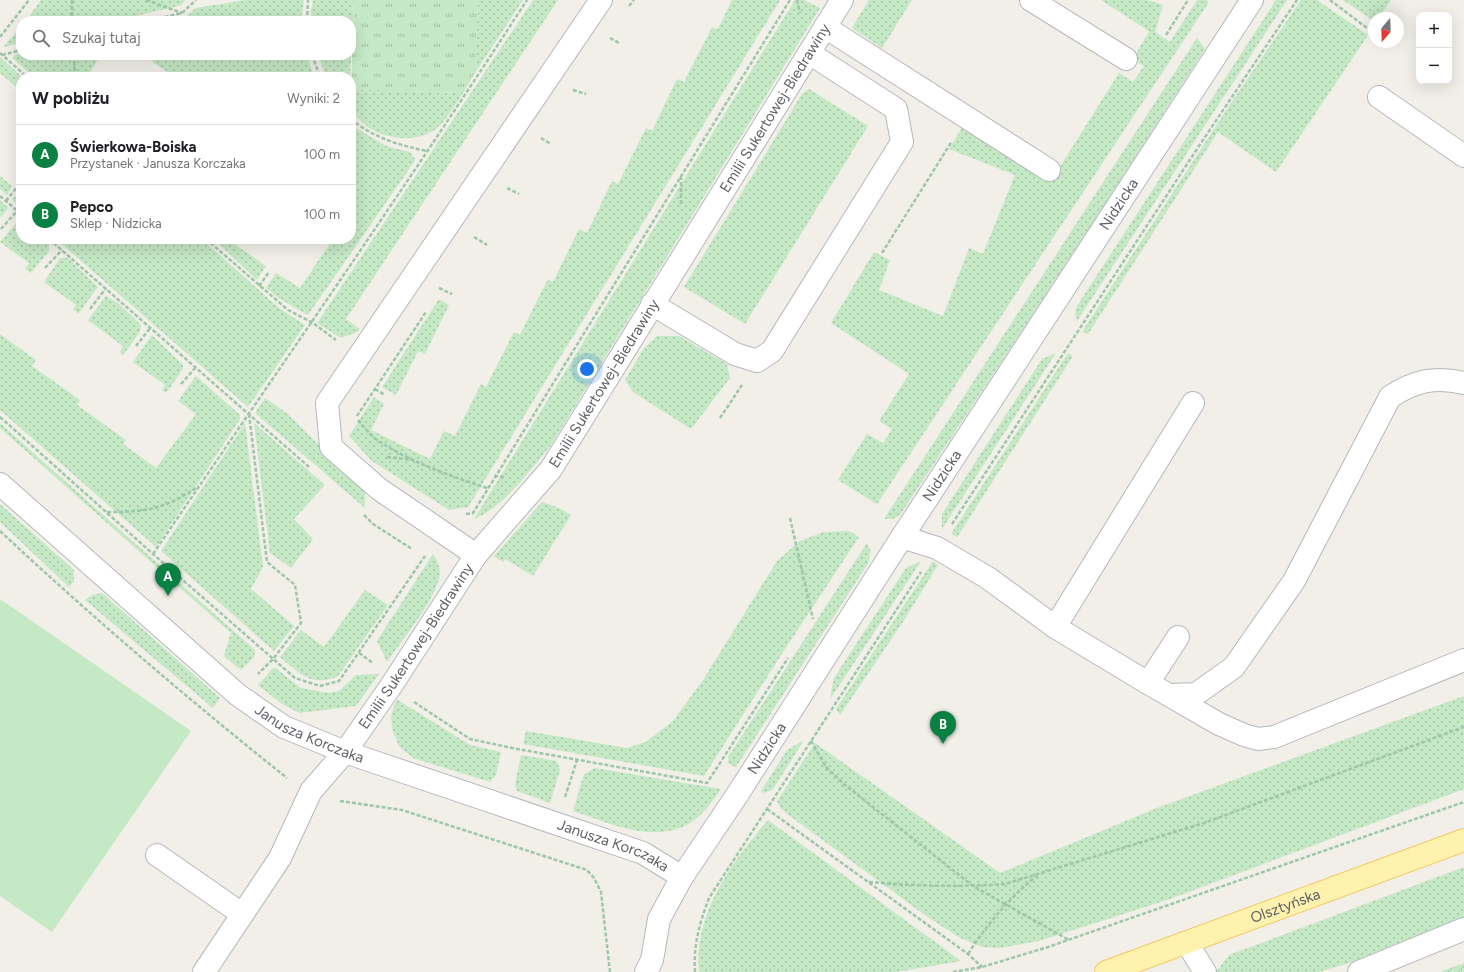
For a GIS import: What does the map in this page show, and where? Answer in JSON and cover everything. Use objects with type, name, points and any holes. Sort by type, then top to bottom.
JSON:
[{"type":"main road","name":"Olsztyńska","points":[[1106,972],[1464,840]]},
{"type":"street","points":[[476,555],[380,489],[331,447],[326,402],[601,0]]},
{"type":"street","name":"Emilii Sukertowej-Biedrawiny","points":[[204,972],[280,858],[311,791],[344,752],[391,686],[476,555],[551,469],[842,0]]},
{"type":"street","points":[[1031,0],[1126,59]]},
{"type":"street","name":"Nidzicka","points":[[652,968],[659,919],[682,877],[739,792],[902,537],[1252,0]]},
{"type":"street","points":[[825,27],[1049,170]]},
{"type":"street","points":[[652,304],[735,354],[757,361],[772,351],[902,142],[896,109],[809,53]]},
{"type":"street","points":[[1379,97],[1464,156]]},
{"type":"street","points":[[1169,695],[1196,694],[1234,667],[1294,581],[1390,397],[1407,386],[1434,379],[1464,383]]},
{"type":"street","points":[[1055,627],[1193,403]]},
{"type":"street","name":"Janusza Korczaka","points":[[0,484],[238,695],[284,727],[344,752],[643,853],[682,877]]},
{"type":"street","points":[[902,537],[937,548],[988,578],[1055,627],[1148,684],[1233,731],[1258,739],[1274,737],[1464,660]]},
{"type":"street","points":[[1148,684],[1178,636]]},
{"type":"street","points":[[157,855],[242,914]]},
{"type":"street","points":[[1359,972],[1464,929]]},
{"type":"street","points":[[1187,943],[1205,972]]},
{"type":"path","points":[[16,16],[29,0]]},
{"type":"path","points":[[72,0],[72,16]]},
{"type":"path","points":[[146,0],[182,13]]},
{"type":"path","points":[[169,16],[182,13],[197,0]]},
{"type":"path","points":[[307,16],[308,0]]},
{"type":"path","points":[[153,554],[248,413],[313,323],[427,151],[454,113],[527,0]]},
{"type":"path","points":[[625,12],[634,0]]},
{"type":"path","points":[[0,417],[153,554],[295,678],[320,686],[339,681],[425,557],[449,518],[473,513],[487,488],[790,0]]},
{"type":"path","points":[[1166,35],[1188,0]]},
{"type":"path","points":[[695,972],[695,943],[709,898],[1178,178],[1297,0]]},
{"type":"path","points":[[1330,0],[1367,28]]},
{"type":"path","points":[[0,37],[16,17]]},
{"type":"path","points":[[609,38],[613,31]]},
{"type":"path","points":[[1,54],[16,51]]},
{"type":"path","points":[[1,54],[21,72]]},
{"type":"path","points":[[74,60],[75,72]]},
{"type":"path","points":[[313,60],[317,72]]},
{"type":"path","points":[[569,97],[578,84]]},
{"type":"path","points":[[356,123],[365,130],[386,140],[403,146],[427,151]]},
{"type":"path","points":[[537,145],[544,135]]},
{"type":"path","points":[[504,195],[512,182]]},
{"type":"path","points":[[6,201],[16,188]]},
{"type":"path","points":[[0,196],[16,209]]},
{"type":"path","points":[[1,230],[16,211]]},
{"type":"path","points":[[471,244],[479,232]]},
{"type":"path","points":[[55,244],[311,469]]},
{"type":"path","points":[[212,244],[288,310],[313,323],[341,343],[357,340],[365,347]]},
{"type":"path","points":[[45,268],[62,250]]},
{"type":"path","points":[[259,286],[269,272]]},
{"type":"path","points":[[437,295],[446,283]]},
{"type":"path","points":[[90,309],[106,288]]},
{"type":"path","points":[[429,307],[355,418],[376,439],[394,450],[423,464],[487,488]]},
{"type":"path","points":[[136,346],[150,327]]},
{"type":"path","points":[[720,418],[757,361]]},
{"type":"path","points":[[181,384],[196,367]]},
{"type":"path","points":[[215,720],[273,659],[301,623],[296,585],[267,562],[248,413]]},
{"type":"path","points":[[107,512],[140,512],[163,506],[201,484]]},
{"type":"path","points":[[362,514],[373,524],[425,557]]},
{"type":"path","points":[[790,518],[813,619]]},
{"type":"path","points":[[809,626],[818,612]]},
{"type":"path","points":[[391,686],[470,739],[707,783],[792,652]]},
{"type":"path","points":[[868,882],[917,886],[973,886],[1005,884],[1204,822],[1464,727]]},
{"type":"path","points":[[811,741],[826,767],[845,785],[973,886],[1070,940]]},
{"type":"path","points":[[713,775],[767,809],[968,954],[982,967]]},
{"type":"path","points":[[953,972],[982,967],[1070,940],[1464,802]]},
{"type":"path","points":[[968,954],[989,923],[1006,904],[1019,890],[1041,873]]},
{"type":"green space","points":[[41,0],[185,0],[182,5],[136,16],[30,16]]},
{"type":"green space","points":[[246,0],[304,0],[302,16],[187,16],[196,8]]},
{"type":"green space","points":[[313,0],[354,0],[353,16],[312,16]]},
{"type":"green space","points":[[354,0],[478,0],[475,73],[463,93],[356,89],[356,72],[352,72],[352,60],[356,60],[356,16],[353,16]]},
{"type":"green space","points":[[478,0],[523,0],[475,73]]},
{"type":"green space","points":[[533,0],[558,0],[346,319],[360,329],[357,332],[341,338],[317,323]]},
{"type":"green space","points":[[732,0],[780,0],[468,507],[449,510],[372,461],[349,436],[374,397],[384,404],[371,430],[430,459],[444,431],[455,436],[481,384],[486,387],[514,332],[520,335],[548,279],[553,282],[579,229],[587,233],[612,181],[618,184],[646,128],[652,131],[677,79],[684,82],[712,27],[718,29]]},
{"type":"green space","points":[[795,0],[804,0],[820,8],[551,445],[526,476],[506,496],[485,513],[474,519]]},
{"type":"green space","points":[[869,0],[912,0],[882,48],[852,28]]},
{"type":"green space","points":[[1101,0],[1147,0],[1163,5],[1155,32],[1170,42],[1197,0],[1206,0],[1209,2],[877,504],[838,480],[867,434],[883,443],[892,429],[879,421],[909,374],[831,323],[874,252],[890,260],[879,290],[943,316],[969,248],[983,254],[1015,175],[949,149],[963,126],[1051,181],[1119,73],[1133,82],[1144,66],[1133,59],[1149,31]]},
{"type":"green space","points":[[1276,0],[1287,0],[1077,321],[1075,313],[1077,306]]},
{"type":"green space","points":[[1301,0],[1317,0],[1368,35],[1276,172],[1218,132],[1088,334],[1082,332],[1229,106]]},
{"type":"green space","points":[[1343,0],[1391,0],[1383,12],[1368,12],[1368,17]]},
{"type":"green space","points":[[16,33],[16,44],[3,47]]},
{"type":"green space","points":[[1197,38],[1205,49],[1090,227],[900,515],[893,519],[885,519],[886,516]]},
{"type":"green space","points":[[15,55],[16,60],[98,60],[90,72],[28,72],[12,58]]},
{"type":"green space","points":[[0,57],[16,72],[16,87],[0,73]]},
{"type":"green space","points":[[309,60],[312,72],[168,72],[151,61]]},
{"type":"green space","points":[[320,60],[351,60],[350,72],[324,72]]},
{"type":"green space","points":[[356,89],[463,93],[441,125],[429,133],[421,136],[412,138],[394,137],[377,132],[364,124],[356,116]]},
{"type":"green space","points":[[809,89],[868,126],[745,324],[684,287],[802,94]]},
{"type":"green space","points":[[356,128],[386,146],[410,152],[415,159],[414,162],[308,315],[280,299],[266,288],[276,273],[300,288],[330,244],[356,244]]},
{"type":"green space","points":[[0,176],[12,186],[7,195],[0,189]]},
{"type":"green space","points":[[16,195],[16,204],[12,200]]},
{"type":"green space","points":[[0,200],[8,208],[0,218]]},
{"type":"green space","points":[[16,223],[16,244],[49,244],[49,251],[31,273],[25,269],[29,263],[0,242]]},
{"type":"green space","points":[[62,244],[208,244],[279,308],[305,325],[248,407]]},
{"type":"green space","points":[[219,244],[234,244],[266,266],[257,280]]},
{"type":"green space","points":[[60,258],[68,258],[98,287],[78,314],[73,309],[76,305],[44,282]]},
{"type":"green space","points":[[106,296],[118,303],[141,325],[140,332],[123,355],[120,352],[123,346],[88,320]]},
{"type":"green space","points":[[439,299],[449,305],[425,354],[418,351],[396,395],[382,387]]},
{"type":"green space","points":[[0,334],[36,360],[32,366],[80,400],[77,405],[126,440],[123,444],[156,468],[196,414],[178,401],[196,376],[240,415],[240,419],[156,547],[0,410]]},
{"type":"green space","points":[[152,335],[183,365],[183,369],[166,393],[162,390],[165,385],[133,362]]},
{"type":"green space","points":[[657,336],[679,336],[727,364],[730,378],[691,429],[633,392],[625,380],[644,348]]},
{"type":"green space","points":[[1056,353],[942,529],[942,514],[1042,359]]},
{"type":"green space","points":[[1068,353],[1073,356],[957,537],[951,534]]},
{"type":"green space","points":[[265,398],[288,414],[365,491],[365,508],[255,413]]},
{"type":"green space","points":[[0,423],[255,650],[254,657],[241,670],[224,656],[231,633],[0,428]]},
{"type":"green space","points":[[245,423],[263,567],[251,589],[294,626],[274,651],[161,551]]},
{"type":"green space","points":[[254,423],[325,485],[294,519],[313,539],[291,568],[270,553]]},
{"type":"green space","points":[[542,502],[559,508],[571,515],[533,576],[505,559],[503,562],[494,556]]},
{"type":"green space","points":[[0,504],[74,570],[74,581],[69,587],[0,522]]},
{"type":"green space","points":[[849,531],[859,537],[704,776],[523,744],[526,731],[627,748],[646,742],[673,721],[703,680],[777,561],[800,541],[824,532]]},
{"type":"green space","points":[[867,543],[870,549],[869,562],[736,767],[729,764],[728,757]]},
{"type":"green space","points":[[433,554],[439,566],[440,574],[433,595],[410,631],[387,662],[377,641]]},
{"type":"green space","points":[[921,561],[831,698],[834,678],[906,568]]},
{"type":"green space","points":[[933,561],[938,565],[901,625],[840,715],[836,709]]},
{"type":"green space","points":[[365,590],[388,605],[338,676],[321,680],[306,677],[280,657],[301,630],[324,647]]},
{"type":"green space","points":[[102,593],[220,698],[213,708],[85,600],[92,595]]},
{"type":"green space","points":[[0,599],[191,731],[52,932],[0,896]]},
{"type":"green space","points":[[274,667],[301,688],[328,693],[339,691],[356,675],[379,674],[356,706],[300,713],[282,704],[258,685]]},
{"type":"green space","points":[[1464,696],[1464,789],[1170,899],[1039,941],[999,948],[982,947],[960,938],[929,918],[790,816],[780,808],[777,801],[815,743],[1000,873],[1157,808]]},
{"type":"green space","points":[[398,700],[470,745],[501,752],[496,775],[490,782],[413,758],[399,746],[392,729],[391,717],[395,703]]},
{"type":"green space","points":[[804,740],[773,789],[765,793],[761,791],[787,750]]},
{"type":"green space","points":[[521,755],[557,761],[560,770],[550,803],[517,791],[515,784]]},
{"type":"green space","points":[[595,768],[721,789],[701,814],[693,821],[679,828],[664,832],[633,830],[573,811],[584,774]]},
{"type":"green space","points":[[768,820],[961,961],[896,972],[699,972],[699,951],[702,930],[709,909],[729,871],[754,836]]},
{"type":"green space","points":[[1464,867],[1464,920],[1402,947],[1319,972],[1216,972],[1229,955]]},
{"type":"green space","points":[[1464,963],[1464,972],[1440,972]]},
{"type":"place","name":"Świerkowa-Boiska","points":[[168,596]]},
{"type":"place","name":"Pepco","points":[[943,744]]}]
